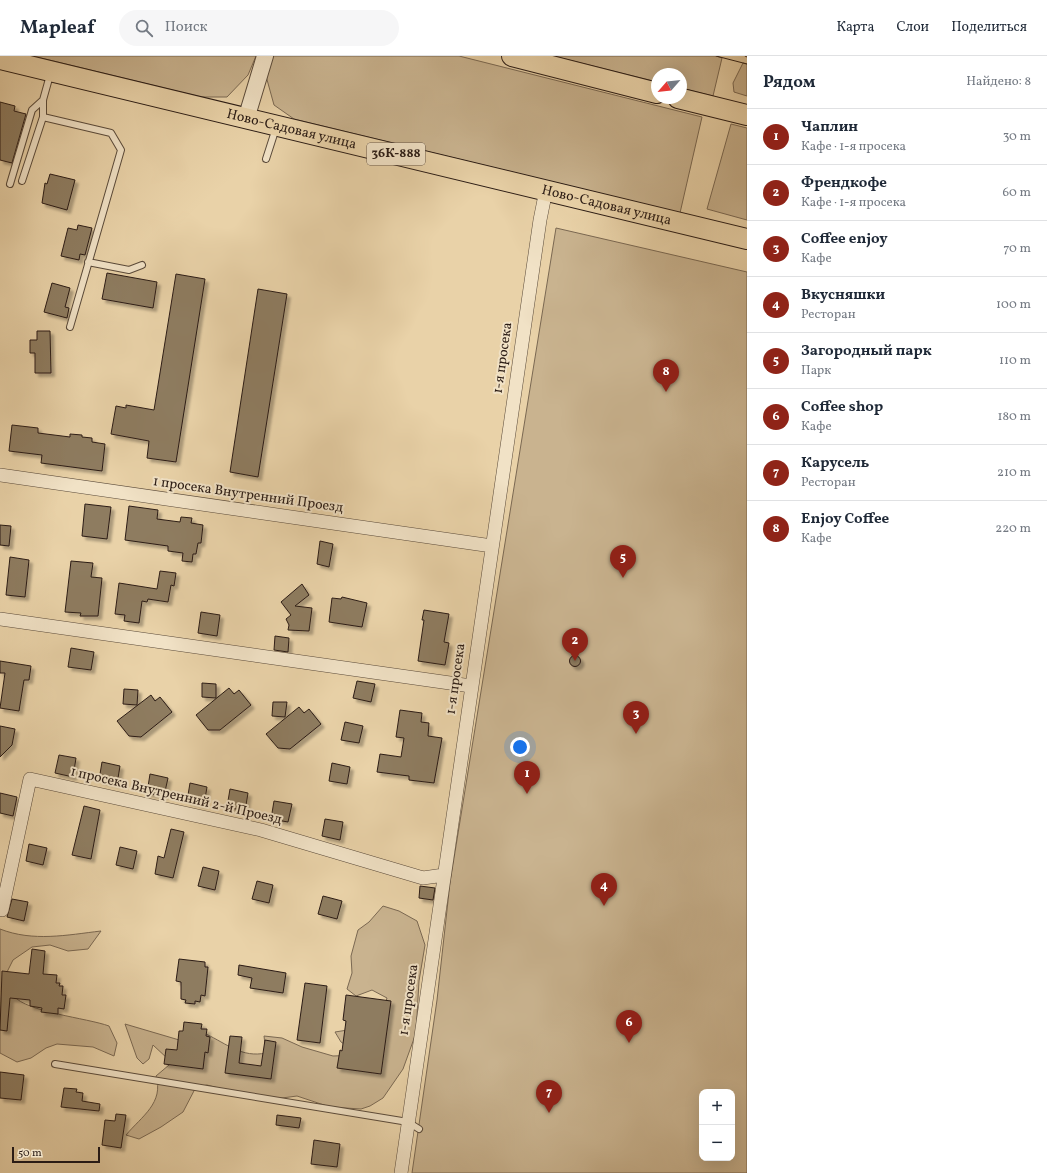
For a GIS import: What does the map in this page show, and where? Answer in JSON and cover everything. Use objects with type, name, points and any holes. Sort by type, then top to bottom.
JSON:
[{"type":"main road","points":[[512,56],[651,91]]},
{"type":"main road","name":"Ново-Садовая улица","points":[[0,58],[246,119],[747,239]]},
{"type":"main road","points":[[687,100],[747,115]]},
{"type":"street","points":[[246,119],[266,56]]},
{"type":"street","name":"1-я просека","points":[[401,1173],[413,1125],[444,875],[539,228],[546,190]]},
{"type":"street","name":"1 просека Внутренний Проезд","points":[[0,475],[492,546]]},
{"type":"street","points":[[0,619],[471,686]]},
{"type":"street","name":"1 просека Внутренний 2-й Проезд","points":[[2,910],[30,779],[261,830],[423,878],[444,875]]},
{"type":"lane","points":[[22,181],[42,117],[43,100],[51,71]]},
{"type":"lane","points":[[10,184],[32,110],[43,100]]},
{"type":"lane","points":[[42,117],[111,133],[121,150],[70,327]]},
{"type":"lane","points":[[266,159],[276,126]]},
{"type":"lane","points":[[88,262],[129,270],[142,264]]},
{"type":"lane","points":[[55,1064],[413,1125]]},
{"type":"shaded area","points":[[33,56],[256,56],[248,75],[227,97],[201,97]]},
{"type":"shaded area","points":[[269,56],[459,56],[702,117],[680,213],[294,119],[274,105],[266,76]]},
{"type":"shaded area","points":[[553,56],[716,56],[722,58],[713,96],[687,90],[687,68],[651,68],[651,80]]},
{"type":"shaded area","points":[[743,63],[747,64],[747,96],[734,92],[733,83]]},
{"type":"shaded area","points":[[731,124],[747,128],[747,220],[707,209]]},
{"type":"shaded area","points":[[556,228],[747,272],[747,1173],[412,1173],[437,1000],[450,883]]},
{"type":"shaded area","points":[[383,906],[399,911],[417,921],[425,945],[419,981],[416,1033],[403,1069],[383,1098],[370,1106],[361,1109],[330,1107],[297,1096],[282,1098],[245,1095],[207,1085],[196,1087],[183,1112],[161,1127],[139,1139],[126,1135],[145,1115],[154,1102],[158,1086],[156,1076],[169,1065],[168,1059],[153,1045],[149,1059],[143,1064],[137,1058],[125,1024],[186,1042],[206,1034],[235,1049],[249,1054],[266,1053],[264,1036],[282,1038],[302,1047],[333,1056],[361,1055],[341,1042],[335,1032],[360,1028],[380,1020],[387,998],[372,990],[356,996],[347,989],[352,973],[351,956],[358,930],[369,922]]},
{"type":"shaded area","points":[[0,929],[12,933],[37,936],[63,936],[101,931],[88,949],[68,951],[50,945],[32,947],[13,960],[5,976],[14,996],[21,1002],[58,1014],[109,1026],[117,1043],[114,1056],[93,1047],[57,1044],[46,1048],[31,1058],[17,1062],[0,1053]]},
{"type":"building","points":[[0,102],[15,106],[14,111],[26,114],[12,163],[0,160]]},
{"type":"building","points":[[50,174],[75,180],[67,210],[42,203],[45,183],[47,184]]},
{"type":"building","points":[[78,225],[92,228],[85,255],[80,254],[79,260],[61,256],[68,228],[77,230]]},
{"type":"building","points":[[107,273],[157,282],[153,308],[102,299]]},
{"type":"building","points":[[176,274],[205,279],[176,462],[147,458],[149,441],[111,434],[116,406],[126,408],[126,405],[154,410]]},
{"type":"building","points":[[52,283],[70,288],[65,307],[69,308],[67,318],[44,312]]},
{"type":"building","points":[[258,289],[287,294],[258,477],[230,472]]},
{"type":"building","points":[[37,331],[50,331],[51,373],[35,373],[35,353],[30,353],[30,340],[37,340]]},
{"type":"building","points":[[12,425],[38,428],[38,433],[70,437],[70,434],[82,435],[82,437],[92,438],[92,442],[105,444],[102,471],[41,463],[42,455],[9,451]]},
{"type":"building","points":[[85,504],[111,507],[107,539],[82,536]]},
{"type":"building","points":[[129,506],[158,510],[157,519],[180,522],[181,517],[192,518],[191,523],[203,525],[201,543],[198,543],[196,554],[193,554],[192,562],[182,561],[183,553],[168,551],[168,546],[125,540]]},
{"type":"building","points":[[0,525],[11,526],[9,546],[0,545]]},
{"type":"building","points":[[320,541],[333,544],[329,567],[317,564]]},
{"type":"building","points":[[10,557],[29,560],[25,597],[6,595]]},
{"type":"building","points":[[71,561],[93,563],[91,577],[102,578],[98,616],[80,616],[81,613],[65,612]]},
{"type":"building","points":[[160,571],[176,573],[174,586],[171,585],[168,602],[148,599],[147,602],[142,601],[139,623],[124,621],[125,615],[115,614],[119,583],[157,589]]},
{"type":"building","points":[[302,584],[309,595],[295,606],[312,608],[309,631],[288,630],[289,625],[286,619],[291,615],[281,602]]},
{"type":"building","points":[[342,597],[367,603],[362,627],[329,622],[332,598],[341,599]]},
{"type":"building","points":[[424,610],[449,614],[444,642],[449,643],[445,665],[418,661]]},
{"type":"building","points":[[201,612],[220,615],[217,636],[198,633]]},
{"type":"building","points":[[275,636],[289,638],[288,652],[274,650]]},
{"type":"building","points":[[71,648],[94,652],[91,670],[68,667]]},
{"type":"building","points":[[575,655],[579,657],[581,661],[579,665],[575,667],[571,665],[569,661],[571,657]]},
{"type":"building","points":[[0,661],[31,666],[29,680],[24,680],[19,711],[0,708],[5,673],[0,673]]},
{"type":"building","points":[[357,681],[375,684],[371,702],[353,698]]},
{"type":"building","points":[[202,683],[216,684],[216,698],[202,697]]},
{"type":"building","points":[[229,688],[234,694],[239,690],[251,705],[220,730],[208,730],[196,715]]},
{"type":"building","points":[[124,689],[138,690],[137,705],[123,704]]},
{"type":"building","points":[[151,695],[155,701],[160,697],[172,712],[141,737],[129,736],[117,721]]},
{"type":"building","points":[[273,702],[287,702],[285,717],[272,716]]},
{"type":"building","points":[[299,707],[304,713],[309,709],[321,724],[290,749],[278,748],[266,734]]},
{"type":"building","points":[[400,710],[422,713],[421,722],[429,723],[428,736],[442,738],[434,783],[409,780],[409,776],[377,772],[380,754],[401,757],[404,738],[396,737]]},
{"type":"building","points":[[345,722],[363,726],[359,743],[341,740]]},
{"type":"building","points":[[0,726],[15,729],[12,745],[0,757]]},
{"type":"building","points":[[59,755],[76,758],[73,777],[55,773]]},
{"type":"building","points":[[102,762],[120,766],[117,784],[99,780]]},
{"type":"building","points":[[332,763],[350,767],[347,784],[329,781]]},
{"type":"building","points":[[150,774],[168,778],[164,796],[147,793]]},
{"type":"building","points":[[190,783],[207,787],[204,805],[187,801]]},
{"type":"building","points":[[230,789],[248,793],[245,811],[227,807]]},
{"type":"building","points":[[0,793],[17,797],[13,816],[0,813]]},
{"type":"building","points":[[274,801],[292,804],[288,822],[271,819]]},
{"type":"building","points":[[84,806],[100,810],[91,859],[72,855]]},
{"type":"building","points":[[325,819],[343,822],[340,840],[322,836]]},
{"type":"building","points":[[171,829],[184,832],[173,878],[155,874],[158,856],[164,858]]},
{"type":"building","points":[[29,844],[47,848],[43,865],[26,861]]},
{"type":"building","points":[[120,847],[137,851],[133,869],[116,865]]},
{"type":"building","points":[[203,867],[219,871],[215,890],[198,886]]},
{"type":"building","points":[[257,881],[273,885],[269,903],[252,899]]},
{"type":"building","points":[[420,886],[435,888],[433,900],[419,898]]},
{"type":"building","points":[[323,896],[342,901],[337,919],[318,914]]},
{"type":"building","points":[[12,899],[28,902],[24,921],[7,917]]},
{"type":"building","points":[[32,949],[45,951],[43,974],[57,975],[56,983],[60,983],[59,986],[63,986],[62,995],[66,995],[64,1009],[58,1008],[58,1014],[41,1012],[42,1008],[30,1006],[30,1000],[10,998],[7,1031],[0,1030],[2,971],[29,974]]},
{"type":"building","points":[[179,959],[205,962],[205,967],[208,967],[205,996],[201,995],[200,1002],[195,1001],[195,1004],[185,1003],[186,1000],[181,999],[181,982],[176,981]]},
{"type":"building","points":[[239,965],[286,973],[283,993],[250,988],[252,978],[238,975]]},
{"type":"building","points":[[305,983],[327,986],[320,1043],[297,1040]]},
{"type":"building","points":[[346,995],[391,1001],[381,1074],[337,1068],[340,1050],[342,1051],[346,1021],[343,1020]]},
{"type":"building","points":[[184,1022],[202,1024],[201,1029],[207,1029],[206,1036],[210,1037],[208,1053],[205,1052],[203,1069],[164,1064],[166,1049],[177,1050],[179,1031],[183,1031]]},
{"type":"building","points":[[230,1036],[242,1037],[239,1063],[261,1066],[265,1040],[276,1042],[271,1079],[225,1073]]},
{"type":"building","points":[[0,1072],[24,1075],[21,1100],[0,1098]]},
{"type":"building","points":[[64,1088],[77,1089],[76,1092],[83,1093],[82,1101],[100,1104],[99,1111],[61,1107]]},
{"type":"building","points":[[116,1114],[126,1115],[121,1148],[102,1145],[105,1120],[115,1121]]},
{"type":"building","points":[[277,1115],[301,1118],[299,1128],[276,1125]]},
{"type":"building","points":[[314,1140],[340,1144],[337,1167],[311,1164]]},
{"type":"tram line","points":[[716,56],[747,64]]},
{"type":"place","name":"Enjoy Coffee","points":[[666,392]]},
{"type":"place","name":"Загородный парк","points":[[623,578]]},
{"type":"place","name":"Френдкофе","points":[[575,661]]},
{"type":"place","name":"Coffee enjoy","points":[[636,734]]},
{"type":"place","name":"Чаплин","points":[[527,794]]},
{"type":"place","name":"Вкусняшки","points":[[604,906]]},
{"type":"place","name":"Coffee shop","points":[[629,1043]]},
{"type":"place","name":"Карусель","points":[[549,1113]]}]
